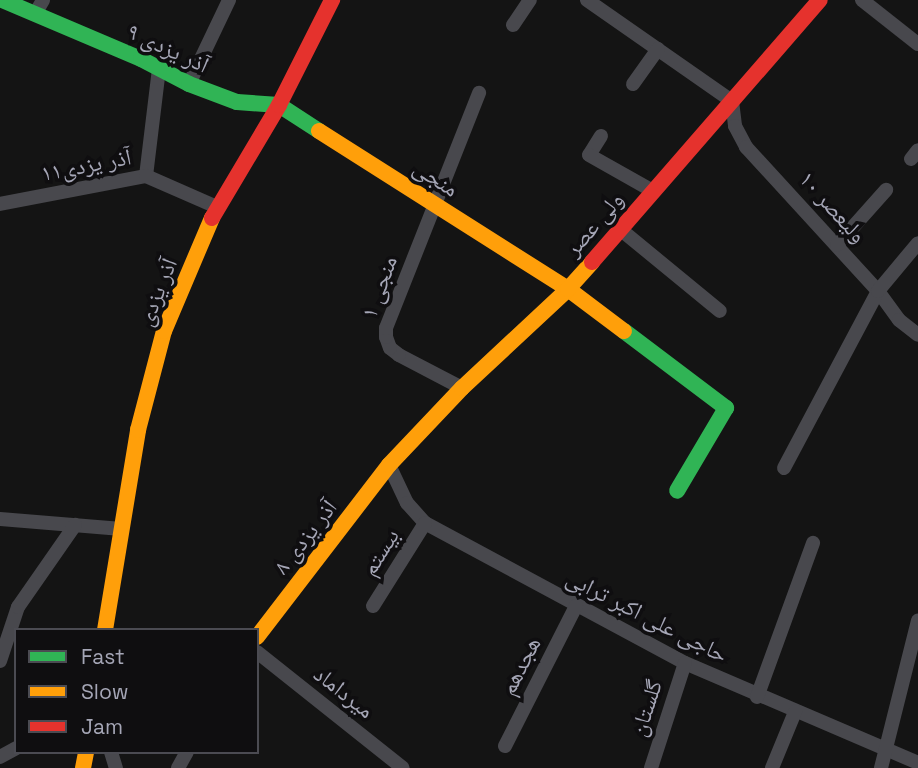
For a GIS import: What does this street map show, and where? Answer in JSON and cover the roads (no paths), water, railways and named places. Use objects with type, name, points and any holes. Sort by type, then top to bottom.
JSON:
[{"type":"street","name":"آذر یزدی ۹","points":[[2,0],[39,7],[189,85],[237,102],[279,105]]},
{"type":"street","points":[[189,85],[229,0]]},
{"type":"street","name":"آذر یزدی","points":[[105,628],[138,430],[164,331],[217,207],[279,105],[332,0]]},
{"type":"street","points":[[513,25],[530,0]]},
{"type":"street","name":"ولی عصر","points":[[389,465],[462,388],[568,289],[820,0]]},
{"type":"street","points":[[862,0],[918,44]]},
{"type":"street","points":[[591,1],[732,101]]},
{"type":"street","points":[[633,84],[658,49]]},
{"type":"street","points":[[146,176],[159,68]]},
{"type":"street","points":[[434,203],[479,93]]},
{"type":"street","name":"۱۰ ولیعصر","points":[[732,101],[735,126],[746,146],[878,291],[899,320],[918,335]]},
{"type":"street","name":"منجی","points":[[279,105],[568,289],[726,408],[677,491]]},
{"type":"street","points":[[601,136],[589,155],[653,191]]},
{"type":"street","name":"آذر یزدی۱۱","points":[[0,204],[146,176],[217,207]]},
{"type":"street","points":[[837,245],[886,190]]},
{"type":"street","name":"منجی ۱","points":[[434,203],[386,337],[390,348],[399,355],[462,388]]},
{"type":"street","points":[[620,229],[720,311]]},
{"type":"street","points":[[784,468],[878,291],[918,243]]},
{"type":"street","name":"حاجی علی اکبر ترابی","points":[[389,465],[407,503],[425,523],[685,663],[918,763]]},
{"type":"street","name":"۸ آذر یزدی","points":[[259,634],[389,465]]},
{"type":"street","points":[[0,519],[122,529]]},
{"type":"street","name":"بیستم","points":[[373,606],[425,523]]},
{"type":"street","points":[[0,661],[18,607],[75,525]]},
{"type":"street","points":[[758,696],[813,544]]},
{"type":"street","name":"هجدهم","points":[[505,747],[576,606]]},
{"type":"street","points":[[881,768],[918,621]]},
{"type":"street","name":"میرداماد","points":[[259,654],[403,768]]},
{"type":"street","name":"گلستان","points":[[651,768],[685,663]]},
{"type":"street","points":[[772,768],[795,712]]}]
